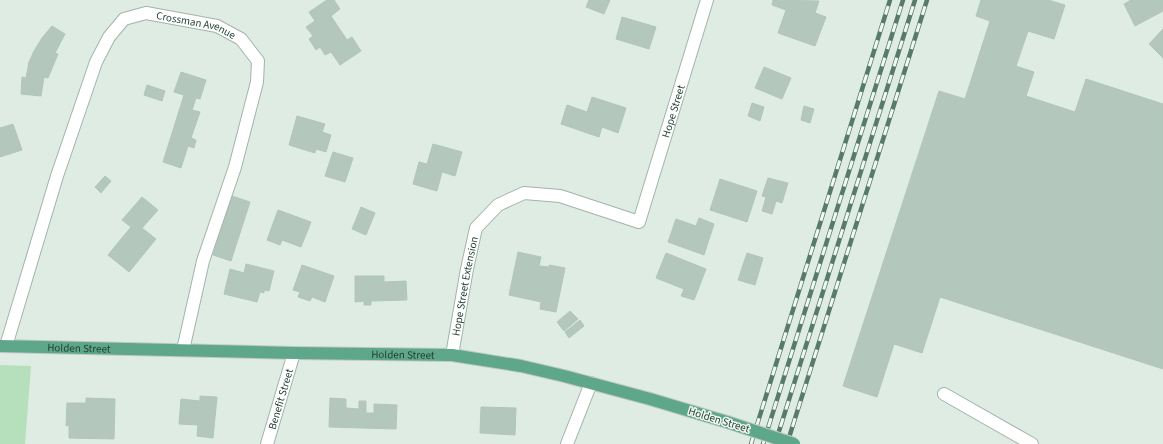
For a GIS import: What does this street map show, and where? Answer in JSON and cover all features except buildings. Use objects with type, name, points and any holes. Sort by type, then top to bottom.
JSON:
[{"type":"main road","name":"Holden Street","points":[[3,346],[452,355],[521,366],[590,383],[726,422],[794,444]]},
{"type":"street","name":"Hope Street","points":[[639,222],[707,0]]},
{"type":"street","name":"Crossman Avenue","points":[[3,346],[57,176],[96,62],[109,36],[124,18],[146,13],[217,26],[241,39],[258,61],[257,82],[235,167],[204,261],[183,350]]},
{"type":"street","name":"Hope Street Extension","points":[[452,355],[467,269],[476,228],[498,206],[524,193],[560,196],[639,222]]},
{"type":"street","name":"Benefit Street","points":[[267,444],[294,353]]},
{"type":"street","points":[[566,444],[590,383]]},
{"type":"street","points":[[944,394],[1032,444]]},
{"type":"green space","points":[[0,365],[31,366],[25,444],[0,444]]},
{"type":"railway","points":[[751,444],[890,0]]},
{"type":"railway","points":[[763,444],[903,0]]},
{"type":"railway","points":[[775,444],[915,0]]},
{"type":"railway","points":[[787,444],[927,0]]}]
